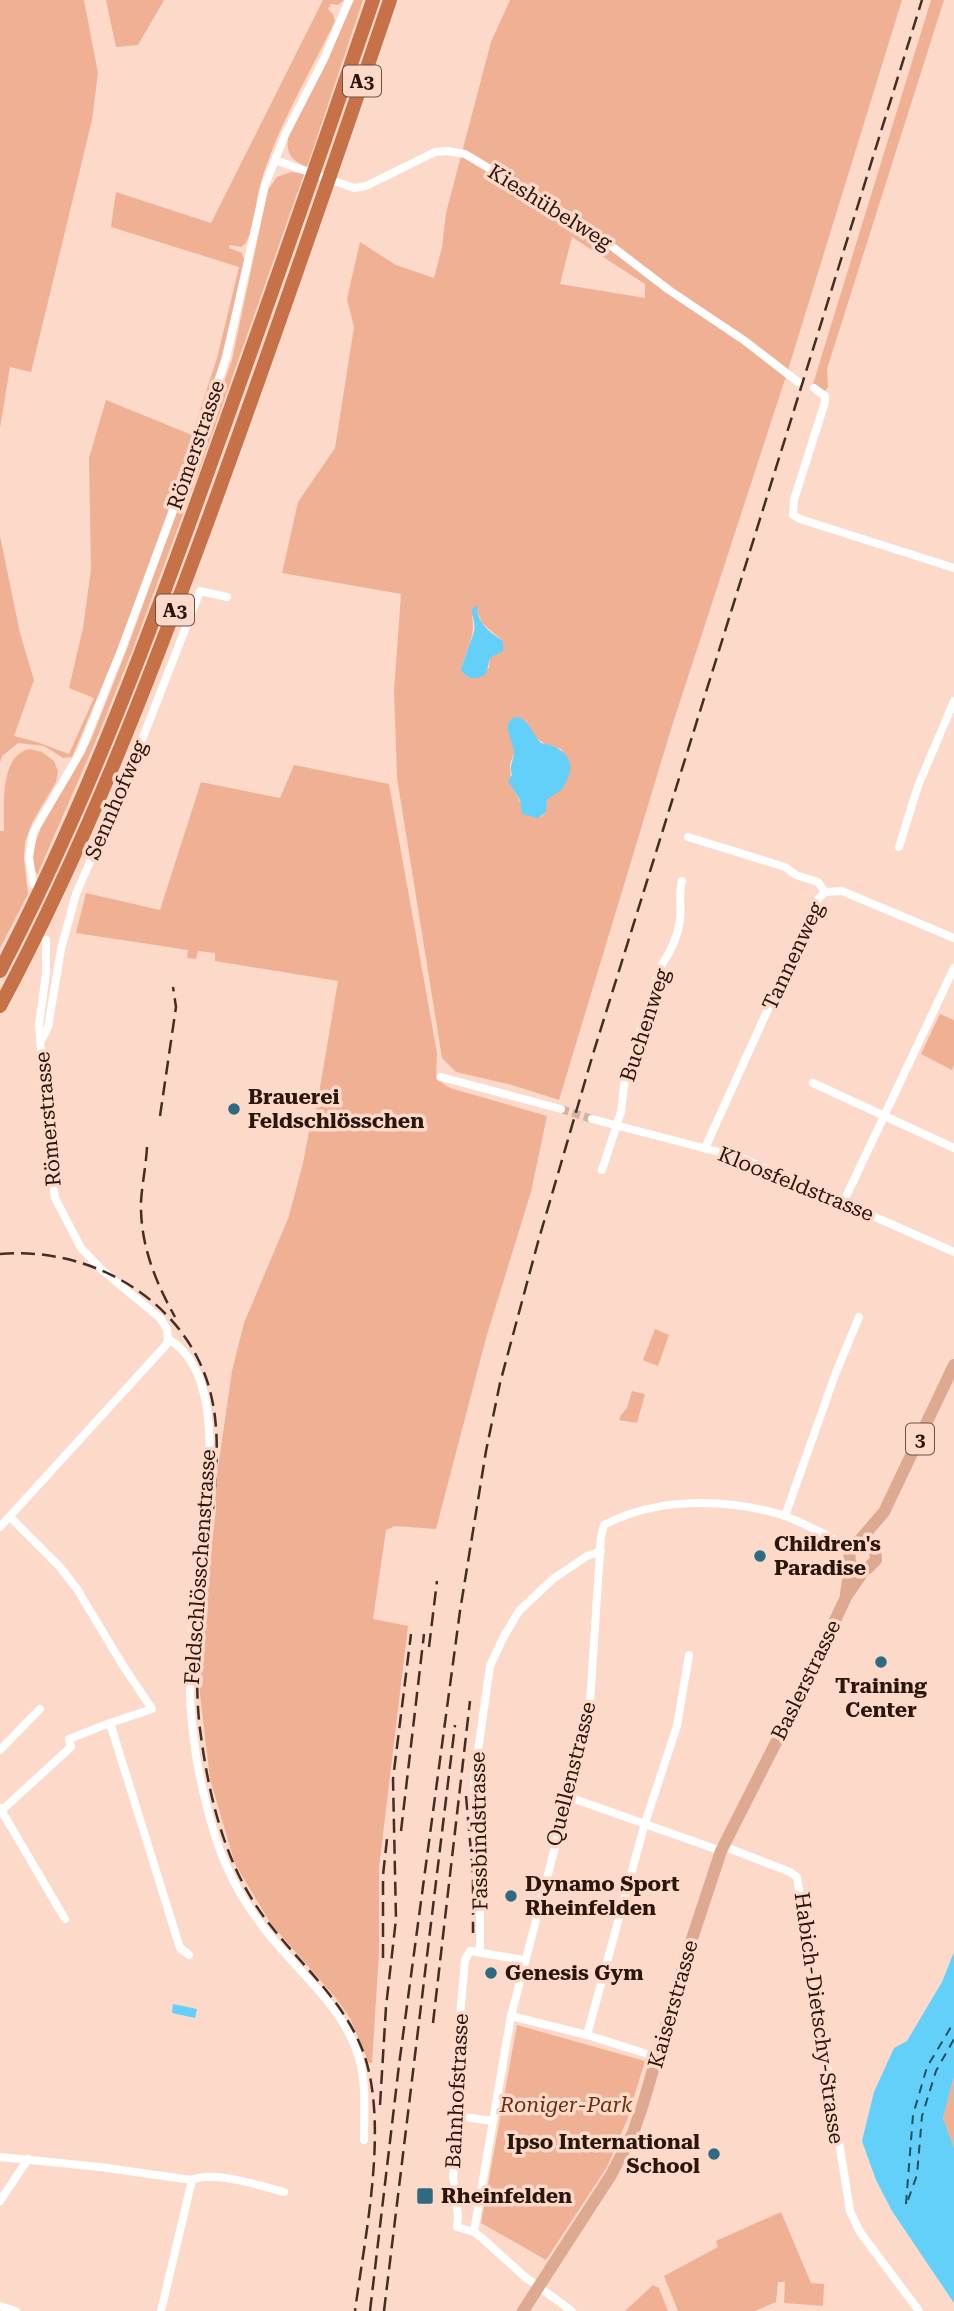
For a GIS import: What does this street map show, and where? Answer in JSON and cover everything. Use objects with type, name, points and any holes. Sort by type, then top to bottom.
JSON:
[{"type":"highway","name":"A3","points":[[0,971],[72,822],[133,675],[308,191],[373,0]]},
{"type":"highway","name":"A3","points":[[0,1006],[67,873],[127,736],[216,498],[390,0]]},
{"type":"main road","name":"3","points":[[875,1548],[884,1512],[954,1365]]},
{"type":"main road","name":"3","points":[[855,1544],[884,1512]]},
{"type":"main road","points":[[867,1541],[875,1548],[876,1560],[865,1569],[857,1569],[850,1563],[848,1555],[855,1544],[867,1541]]},
{"type":"main road","name":"Baslerstrasse","points":[[846,1597],[850,1563]]},
{"type":"main road","name":"Baslerstrasse","points":[[765,1762],[846,1597],[865,1569]]},
{"type":"main road","name":"Kaiserstrasse","points":[[523,2311],[611,2175],[633,2133],[722,1849],[765,1762]]},
{"type":"street","name":"Römerstrasse","points":[[33,884],[29,857],[33,833],[81,751],[97,715],[189,468],[226,358],[265,185],[349,0]]},
{"type":"street","name":"Kieshübelweg","points":[[275,160],[355,188],[366,186],[435,152],[465,154],[584,225],[669,290],[798,382]]},
{"type":"street","points":[[814,387],[825,396],[825,402],[794,500],[793,515],[954,569]]},
{"type":"street","name":"Sennhofweg","points":[[42,1039],[48,1027],[61,949],[76,894],[133,764],[200,591],[227,597]]},
{"type":"street","points":[[899,848],[918,786],[954,701]]},
{"type":"street","points":[[688,837],[785,867],[796,875],[818,882],[825,892]]},
{"type":"street","name":"Buchenweg","points":[[602,1170],[621,1112],[625,1079],[661,966],[670,953],[680,920],[682,881]]},
{"type":"street","name":"Tannenweg","points":[[705,1148],[818,899],[825,892],[842,891],[954,938]]},
{"type":"street","name":"Römerstrasse","points":[[46,940],[46,974],[39,1024],[48,1154],[55,1198],[81,1248],[102,1270],[160,1318],[167,1329],[168,1339]]},
{"type":"street","points":[[843,1203],[954,968]]},
{"type":"street","points":[[441,1077],[561,1109]]},
{"type":"street","points":[[813,1083],[954,1148]]},
{"type":"street","name":"Kloosfeldstrasse","points":[[592,1119],[742,1158],[954,1252]]},
{"type":"street","points":[[785,1516],[859,1317]]},
{"type":"street","points":[[0,1527],[158,1354],[168,1339]]},
{"type":"street","name":"Feldschlösschenstrasse","points":[[168,1339],[181,1346],[192,1362],[205,1401],[210,1436],[208,1489],[190,1680],[195,1750],[209,1812],[226,1865],[257,1920],[319,1991],[344,2026],[360,2063],[364,2090],[363,2140]]},
{"type":"street","name":"Quellenstrasse","points":[[474,2232],[511,2016],[589,1717],[604,1525],[619,1517],[671,1505],[708,1502],[785,1516],[855,1544]]},
{"type":"street","points":[[10,1517],[60,1567],[77,1589],[152,1709],[69,1739],[71,1747],[1,1809],[65,1919]]},
{"type":"street","name":"Fassbindstrasse","points":[[480,1952],[480,1873],[474,1779],[490,1665],[519,1611],[553,1579],[587,1556],[601,1551]]},
{"type":"street","points":[[587,2035],[645,1823],[677,1726],[689,1656]]},
{"type":"street","points":[[0,1750],[40,1709]]},
{"type":"street","points":[[110,1723],[180,1948],[188,1955]]},
{"type":"street","name":"Habich-Dietschy-Strasse","points":[[569,1797],[790,1872],[797,1877],[847,2198],[860,2232],[919,2311]]},
{"type":"street","name":"Bahnhofstrasse","points":[[480,1952],[470,1951],[465,1960],[455,2072],[461,2084],[456,2116],[459,2128],[453,2176],[457,2227],[474,2232],[538,2287],[572,2311]]},
{"type":"street","points":[[480,1952],[524,1960]]},
{"type":"street","points":[[511,2016],[587,2035],[657,2057]]},
{"type":"street","points":[[456,2116],[493,2121]]},
{"type":"street","points":[[0,2157],[192,2180],[200,2177],[246,2182],[284,2192]]},
{"type":"street","points":[[0,2201],[28,2159]]},
{"type":"street","points":[[161,2311],[192,2180]]},
{"type":"street","points":[[0,2306],[16,2311]]},
{"type":"green space","points":[[0,0],[84,0],[98,73],[92,120],[31,372],[10,367],[0,428]]},
{"type":"green space","points":[[106,0],[164,0],[138,45],[116,47]]},
{"type":"green space","points":[[323,0],[344,0],[338,5],[331,4],[328,9],[335,21],[275,144],[260,186],[249,236],[241,247],[230,245],[229,248],[242,253],[245,263],[221,359],[185,467],[171,492],[173,497],[119,646],[72,757],[63,758],[44,746],[18,743],[2,756],[0,762],[0,536],[20,633],[34,680],[14,736],[69,754],[94,698],[69,688],[83,628],[91,569],[89,458],[106,400],[192,435],[217,358],[239,267],[111,227],[116,192],[211,223]]},
{"type":"green space","points":[[354,0],[363,0],[307,167],[291,156],[288,136],[326,63]]},
{"type":"green space","points":[[510,0],[902,0],[788,370],[672,726],[559,1100],[512,1085],[456,1072],[442,1058],[397,778],[394,691],[401,594],[282,573],[298,502],[335,448],[354,327],[347,299],[360,242],[396,265],[434,278],[442,247],[446,213],[491,42]],"holes":[[[572,237],[645,284],[645,298],[560,284]],[[477,611],[482,623],[503,641],[502,651],[490,658],[489,668],[468,677],[461,669],[472,637],[472,617]],[[526,720],[535,736],[543,743],[561,749],[569,761],[547,801],[546,812],[541,817],[522,806],[511,784],[510,764]]]},
{"type":"green space","points":[[931,0],[944,0],[827,369],[828,387],[825,391],[813,384]]},
{"type":"green space","points":[[291,172],[304,174],[199,471],[132,651],[37,875],[33,865],[33,849],[43,822],[91,740],[232,360],[268,190],[277,177]]},
{"type":"green space","points":[[29,749],[42,752],[54,761],[58,771],[56,782],[33,821],[25,842],[28,894],[0,948],[0,831],[4,831],[6,782],[13,761],[20,753]]},
{"type":"green space","points":[[294,765],[389,784],[437,1053],[436,1079],[450,1088],[547,1116],[531,1192],[486,1338],[436,1529],[395,1526],[386,1530],[373,1619],[408,1626],[379,1868],[379,1953],[372,2063],[369,2063],[350,2018],[271,1924],[235,1864],[210,1779],[199,1686],[216,1509],[216,1482],[232,1371],[244,1323],[289,1216],[311,1121],[315,1117],[338,981],[215,961],[215,953],[198,951],[196,959],[187,958],[188,950],[76,933],[86,893],[160,910],[201,782],[280,798]]},
{"type":"green space","points":[[940,1014],[954,1020],[952,1070],[921,1054]]},
{"type":"green space","points":[[655,1329],[669,1335],[658,1366],[643,1360]]},
{"type":"green space","points":[[632,1391],[645,1394],[637,1423],[619,1420],[627,1408]]},
{"type":"green space","name":"Roniger-Park","points":[[517,2025],[645,2061],[627,2120],[607,2167],[546,2260],[481,2223]]},
{"type":"green space","points":[[954,2077],[954,2148],[943,2118]]},
{"type":"green space","points":[[781,2212],[811,2283],[824,2284],[823,2306],[784,2303],[785,2282],[778,2282],[776,2302],[755,2311],[678,2311],[664,2276],[718,2247],[716,2241]]},
{"type":"green space","points":[[653,2285],[659,2288],[668,2311],[625,2311]]},
{"type":"water","points":[[477,605],[481,621],[503,641],[503,651],[490,658],[486,674],[472,678],[461,669],[474,632],[472,609]]},
{"type":"water","points":[[514,717],[523,720],[541,743],[563,752],[570,763],[564,786],[547,800],[546,812],[538,818],[522,814],[520,800],[508,781],[512,775],[514,752],[508,723]]},
{"type":"water","points":[[954,1952],[954,2077],[943,2118],[954,2148],[954,2303],[892,2211],[876,2180],[862,2141],[874,2092],[894,2048],[907,2041],[942,1982]]},
{"type":"water","points":[[173,2004],[197,2009],[195,2018],[172,2013]]},
{"type":"ferry route","points":[[906,2204],[913,2115],[927,2067],[954,2022]]},
{"type":"ferry route","points":[[908,2200],[917,2175],[922,2116],[936,2071],[954,2039]]},
{"type":"tunnel","points":[[561,1109],[592,1119]]},
{"type":"railway","points":[[370,2311],[399,2065],[460,1611],[500,1383],[593,1054],[922,0]]},
{"type":"railway","points":[[160,1116],[176,1007],[173,987]]},
{"type":"railway","points":[[147,1147],[141,1202],[143,1233],[155,1276],[175,1317]]},
{"type":"railway","points":[[0,1254],[59,1257],[88,1265],[140,1292],[163,1311],[182,1334],[198,1359],[207,1380],[213,1402],[217,1446],[215,1492],[198,1657],[198,1705],[204,1755],[222,1833],[242,1882],[271,1926],[348,2020],[365,2057],[372,2086],[375,2149],[369,2216],[355,2311]]},
{"type":"railway","points":[[429,1647],[437,1581]]},
{"type":"railway","points":[[380,2105],[386,2007],[396,1919],[393,1779],[411,1634]]},
{"type":"railway","points":[[401,1831],[424,1634]]},
{"type":"railway","points":[[433,2023],[470,1701]]},
{"type":"railway","points":[[384,2311],[455,1725]]},
{"type":"railway","points":[[466,1796],[473,1874],[473,1933]]},
{"type":"railway","points":[[383,1958],[383,1875],[387,1839]]},
{"type":"place","name":"Brauerei Feldschlösschen","points":[[234,1109]]},
{"type":"place","name":"Children's Paradise","points":[[760,1556]]},
{"type":"place","name":"Training Center","points":[[881,1662]]},
{"type":"place","name":"Dynamo Sport Rheinfelden","points":[[511,1896]]},
{"type":"place","name":"Genesis Gym","points":[[491,1973]]},
{"type":"place","name":"Ipso International School","points":[[714,2154]]},
{"type":"place","name":"Rheinfelden","points":[[425,2196]]}]
